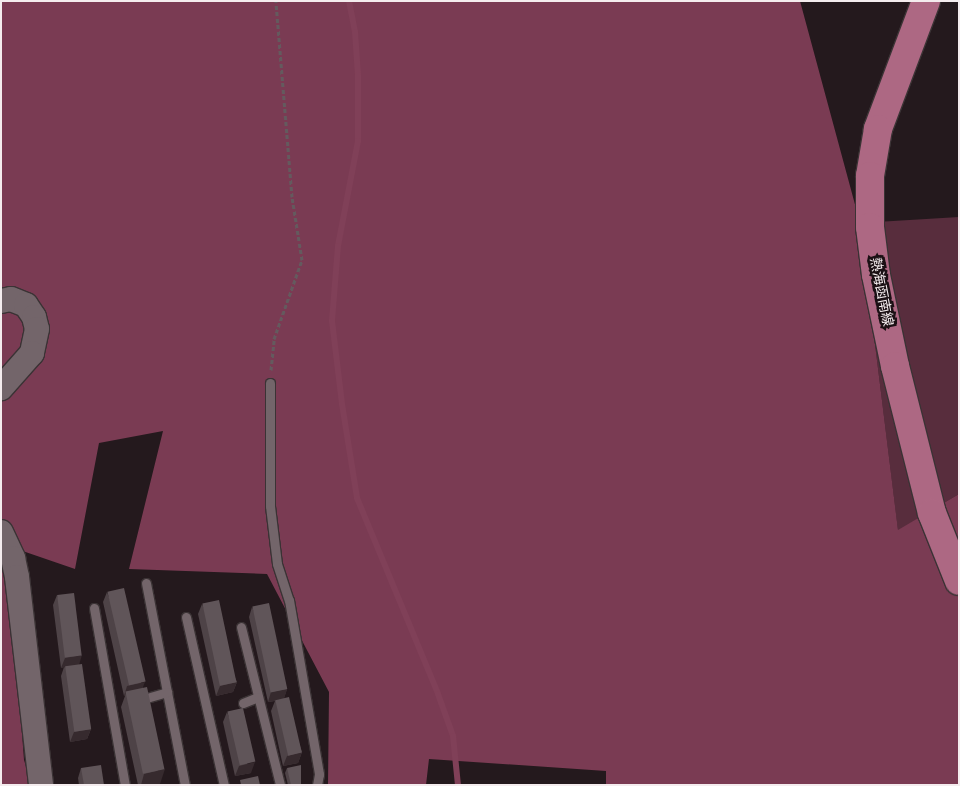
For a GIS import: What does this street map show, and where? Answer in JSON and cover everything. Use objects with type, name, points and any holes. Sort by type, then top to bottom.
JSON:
[{"type":"main road","name":"熱海函南線","points":[[926,1],[878,129],[870,176],[869,218],[876,276],[932,513],[959,581]]},
{"type":"street","points":[[1,300],[11,299],[26,306],[34,317],[37,329],[32,353],[1,388]]},
{"type":"street","points":[[1,532],[13,558],[17,577],[41,785]]},
{"type":"lane","points":[[270,383],[270,506],[277,564],[289,600],[319,774],[317,785]]},
{"type":"lane","points":[[146,583],[185,785]]},
{"type":"lane","points":[[94,608],[125,785]]},
{"type":"lane","points":[[186,617],[224,785]]},
{"type":"lane","points":[[240,627],[280,785]]},
{"type":"lane","points":[[150,696],[167,692]]},
{"type":"lane","points":[[244,702],[258,697]]},
{"type":"path","points":[[270,383],[274,339],[302,260],[292,197],[276,1]]},
{"type":"shaded area","points":[[1,1],[800,1],[860,223],[898,530],[959,494],[959,785],[606,785],[606,771],[429,759],[426,785],[328,785],[329,692],[267,574],[129,569],[163,431],[99,443],[75,569],[8,546],[24,760],[32,785],[1,785]]},
{"type":"shaded area","points":[[959,217],[959,494],[898,531],[860,223]]},
{"type":"building","points":[[124,588],[146,682],[129,685],[107,592]]},
{"type":"building","points":[[74,593],[82,656],[65,658],[57,595]]},
{"type":"building","points":[[219,600],[236,682],[220,686],[202,604]]},
{"type":"building","points":[[269,603],[287,689],[271,693],[252,607]]},
{"type":"building","points":[[82,664],[91,729],[74,732],[65,666]]},
{"type":"building","points":[[147,687],[164,769],[143,774],[125,692]]},
{"type":"building","points":[[289,697],[302,753],[288,756],[275,700]]},
{"type":"building","points":[[243,708],[255,762],[240,765],[227,712]]},
{"type":"building","points":[[101,765],[104,785],[84,785],[81,768]]},
{"type":"building","points":[[301,765],[301,785],[291,785],[287,768]]},
{"type":"building","points":[[258,776],[260,785],[241,785],[240,780]]},
{"type":"waterway","points":[[349,1],[355,32],[358,75],[358,141],[338,246],[332,321],[342,404],[357,498],[438,694],[453,736],[458,785]]}]
